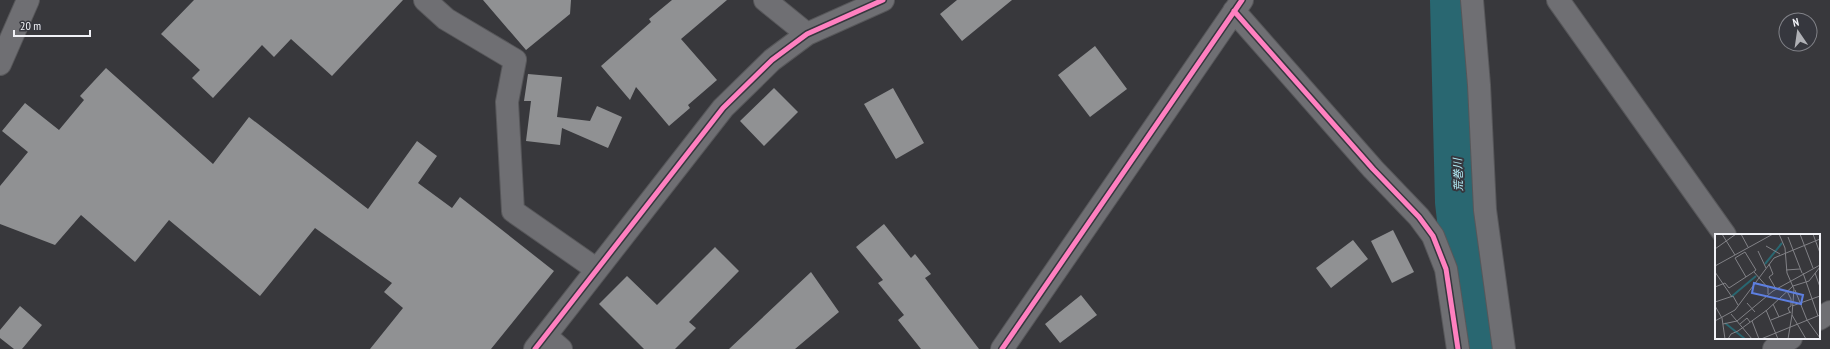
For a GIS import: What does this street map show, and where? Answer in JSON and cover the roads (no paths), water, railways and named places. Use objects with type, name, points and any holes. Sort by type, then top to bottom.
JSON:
[{"type":"street","points":[[0,64],[28,0]]},
{"type":"street","points":[[425,0],[446,19],[515,60],[507,102],[513,211],[596,269]]},
{"type":"street","points":[[765,0],[807,34]]},
{"type":"street","points":[[547,345],[596,269],[723,108],[772,60],[807,34],[883,0]]},
{"type":"street","points":[[1472,0],[1479,85],[1485,210],[1504,349]]},
{"type":"street","points":[[1558,0],[1724,234]]},
{"type":"street","points":[[1002,349],[1238,6],[1373,169],[1419,217],[1433,236],[1446,269],[1458,349]]},
{"type":"street","points":[[1820,318],[1830,312]]},
{"type":"street","points":[[1774,349],[1789,339]]},
{"type":"street","points":[[1800,339],[1806,349]]},
{"type":"waterway","name":"荒巻川","points":[[1453,0],[1458,202],[1475,349]]}]
